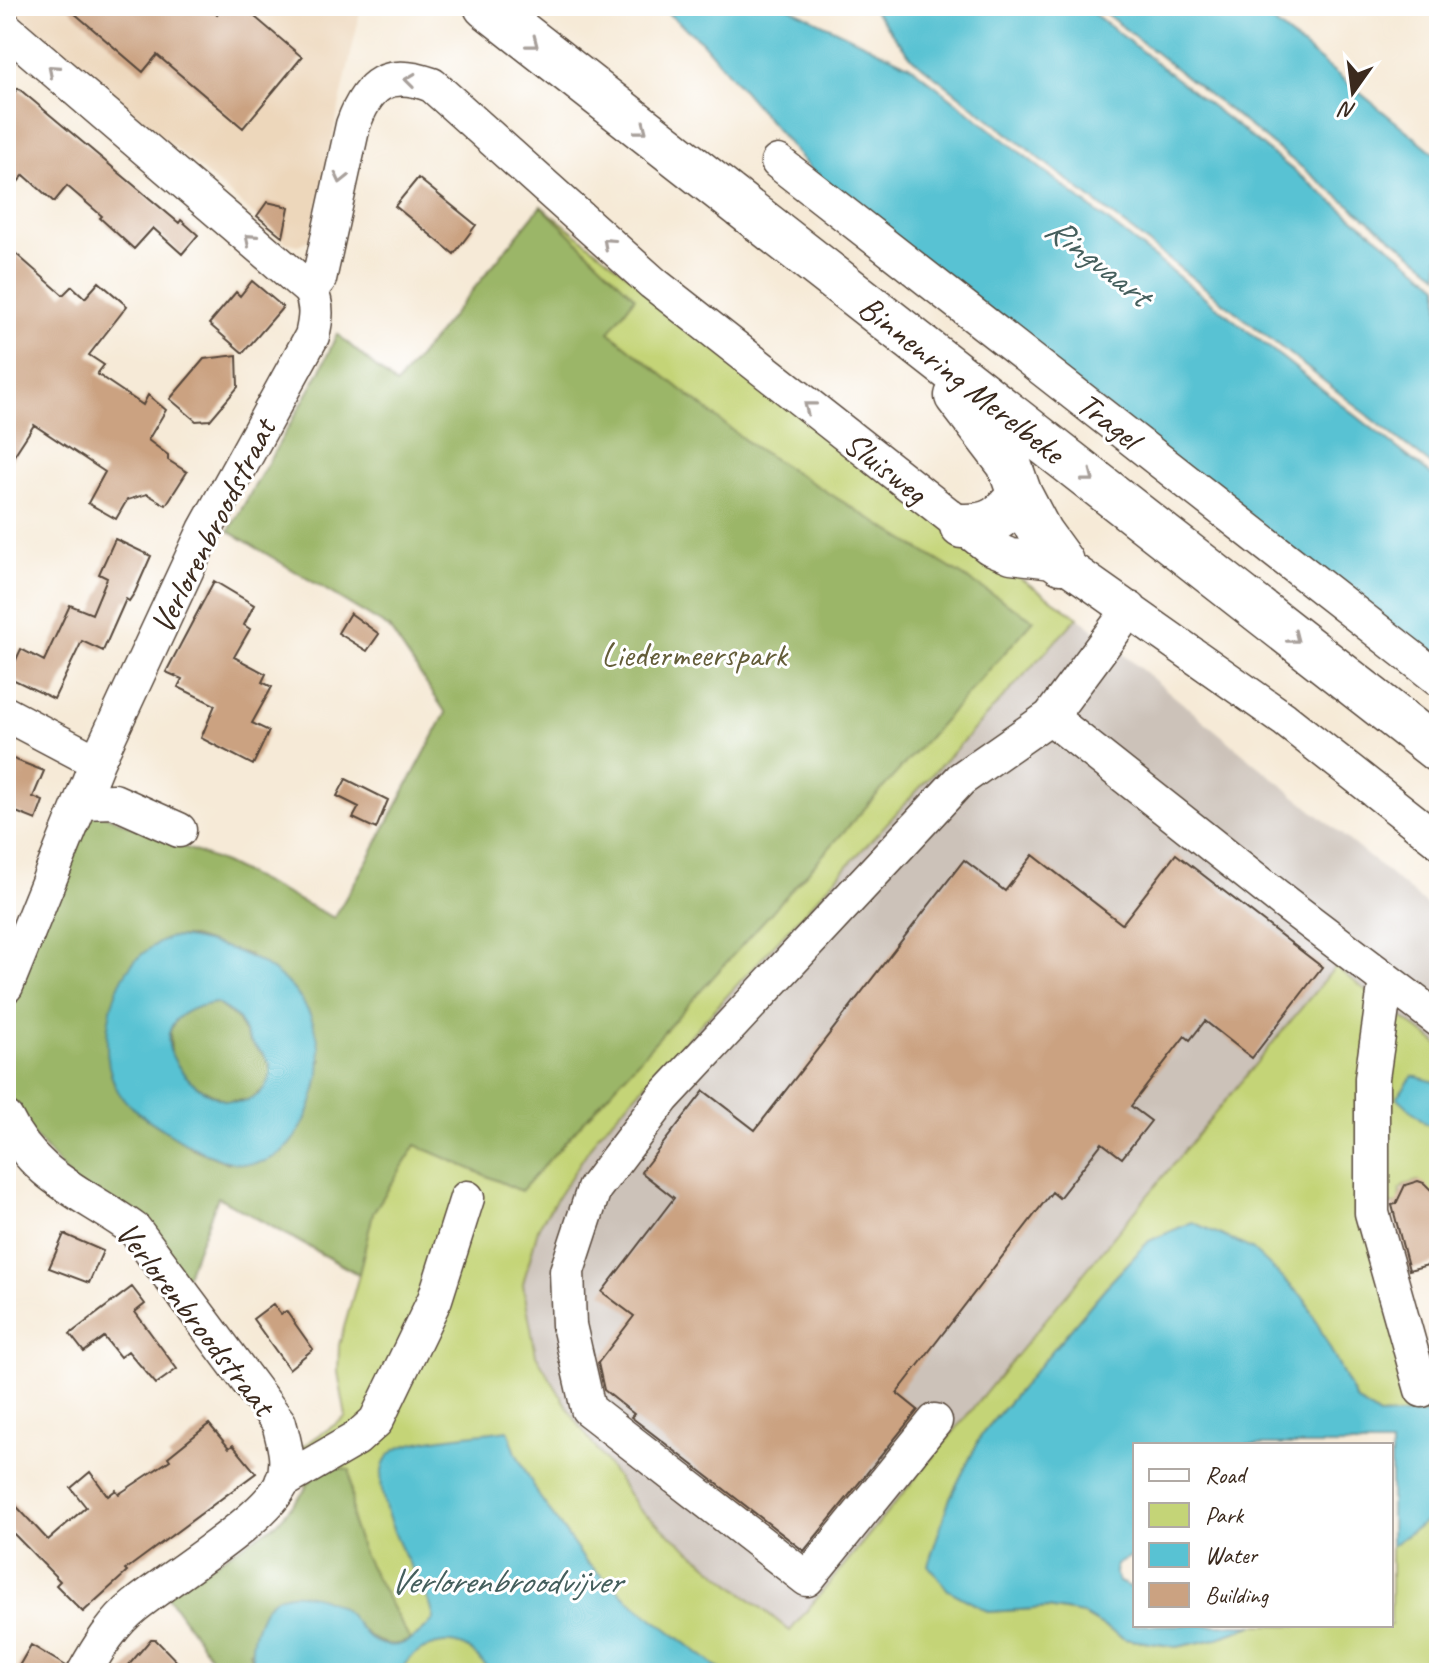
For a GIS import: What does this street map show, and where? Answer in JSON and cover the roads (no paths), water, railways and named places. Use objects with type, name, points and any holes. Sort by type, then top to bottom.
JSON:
[{"type":"highway","name":"Binnenring Merelbeke","points":[[486,6],[1439,751]]},
{"type":"highway","points":[[917,343],[1009,464],[1020,495],[1046,543],[1061,562]]},
{"type":"highway","points":[[962,526],[982,527],[1002,516],[1020,495]]},
{"type":"street","points":[[6,29],[310,290]]},
{"type":"street","name":"Sluisweg","points":[[361,102],[374,87],[390,79],[412,78],[432,85],[653,283],[989,547],[1011,556],[1061,562],[1284,719],[1439,841]]},
{"type":"street","name":"Verlorenbroodstraat","points":[[6,986],[97,762],[205,530],[312,336],[317,314],[310,290],[319,279],[353,125],[361,102]]},
{"type":"street","name":"Tragel","points":[[778,162],[1439,679]]},
{"type":"street","points":[[935,1421],[807,1579],[588,1409],[569,1325],[567,1271],[594,1189],[663,1098],[961,779],[1050,717],[1130,609]]},
{"type":"street","points":[[6,714],[97,762]]},
{"type":"street","points":[[1050,717],[1439,1020]]},
{"type":"street","points":[[81,802],[114,801],[179,830]]},
{"type":"street","points":[[1386,980],[1372,1078],[1372,1213],[1422,1390]]},
{"type":"street","name":"Verlorenbroodstraat","points":[[9,1131],[43,1169],[79,1196],[109,1211],[135,1230],[279,1423],[287,1454],[282,1482]]},
{"type":"street","points":[[84,1673],[105,1638],[133,1607],[265,1508],[282,1482],[356,1439],[376,1421],[435,1299],[467,1198]]},
{"type":"water","name":"Ringvaart","points":[[659,6],[786,6],[909,65],[1439,481],[1439,668],[823,184],[702,42]]},
{"type":"water","points":[[870,6],[1084,6],[1439,285],[1439,471],[913,59]]},
{"type":"water","points":[[1096,6],[1253,6],[1439,157],[1439,275]]},
{"type":"water","points":[[171,937],[198,940],[252,958],[276,973],[308,1011],[317,1034],[320,1060],[316,1087],[307,1116],[294,1140],[278,1155],[261,1162],[243,1164],[204,1152],[142,1116],[129,1105],[115,1085],[110,1071],[107,1039],[117,991],[132,964],[145,952]],"holes":[[[216,1003],[236,1017],[250,1041],[269,1063],[270,1076],[265,1088],[248,1100],[229,1101],[209,1094],[190,1080],[176,1063],[169,1045],[171,1027],[186,1012]]]},
{"type":"water","points":[[1413,1076],[1439,1083],[1439,1131],[1424,1122],[1397,1097]]},
{"type":"water","points":[[1192,1222],[1252,1249],[1305,1299],[1356,1400],[1379,1416],[1439,1413],[1439,1512],[1393,1545],[1393,1443],[1133,1443],[1133,1555],[1116,1565],[1115,1573],[1119,1582],[1133,1588],[1133,1627],[1249,1627],[1215,1639],[1177,1647],[1125,1639],[1082,1614],[1048,1608],[989,1612],[948,1590],[928,1565],[950,1498],[982,1434],[1105,1288],[1149,1241]]},
{"type":"water","name":"Verlorenbroodvijver","points":[[508,1430],[516,1453],[539,1496],[586,1562],[635,1605],[725,1673],[491,1673],[469,1650],[461,1645],[444,1643],[422,1650],[406,1662],[401,1673],[254,1673],[252,1649],[262,1613],[268,1604],[287,1595],[309,1595],[331,1602],[345,1611],[369,1638],[381,1644],[404,1643],[423,1630],[434,1619],[426,1595],[389,1519],[382,1488],[386,1461],[394,1451],[416,1443]]},
{"type":"park label","name":"Liedermeerspark","points":[[694,654]]}]
